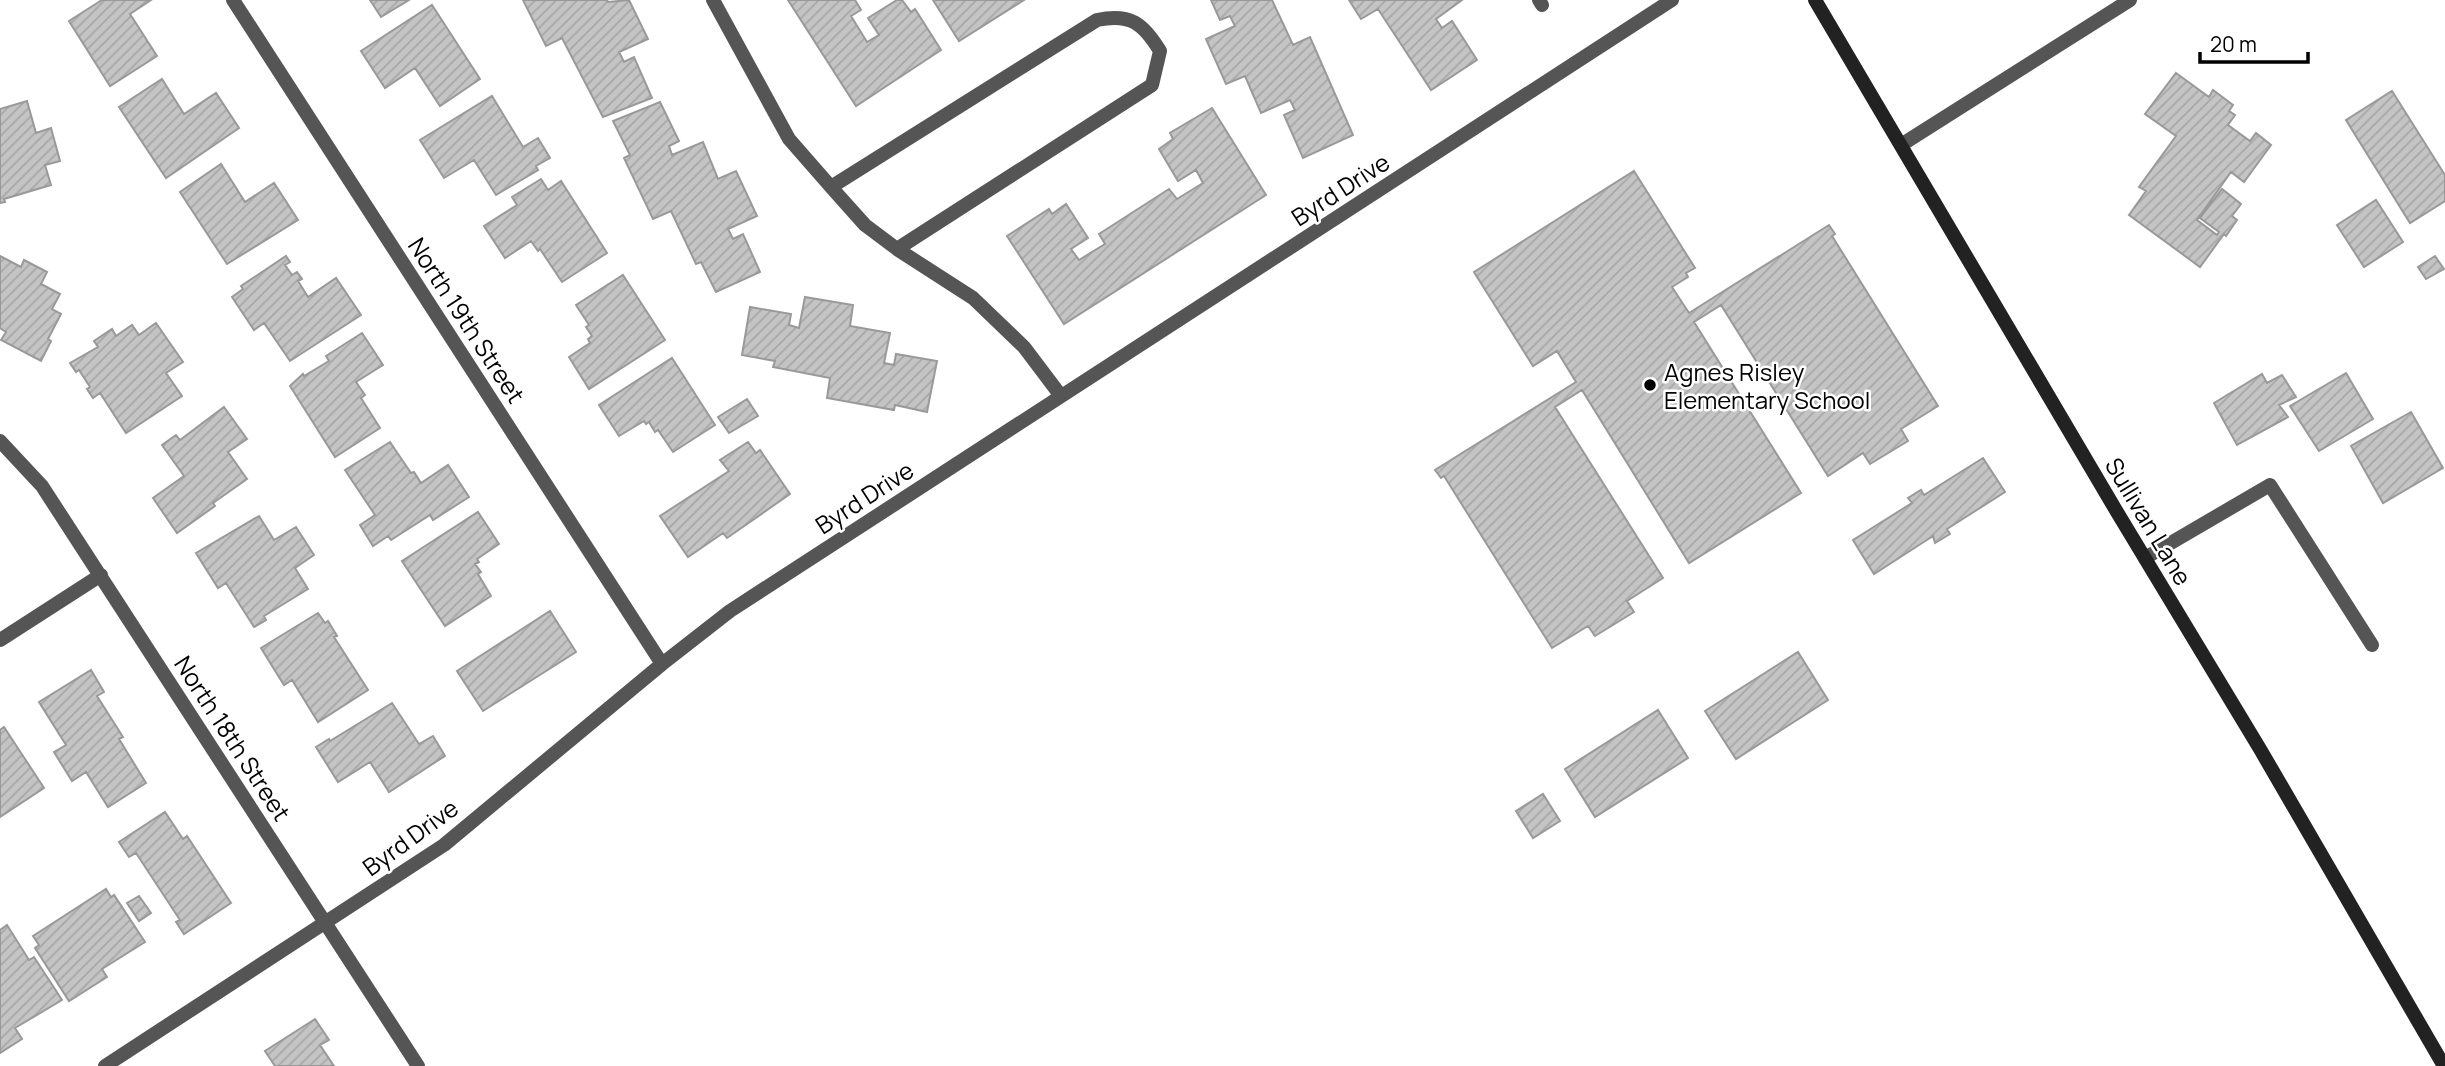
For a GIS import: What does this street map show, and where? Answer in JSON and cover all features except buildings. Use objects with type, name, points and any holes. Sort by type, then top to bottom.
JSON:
[{"type":"street","name":"North 19th Street","points":[[233,0],[662,664]]},
{"type":"street","points":[[713,0],[789,139],[831,187],[865,225],[973,298],[1024,347],[1062,396]]},
{"type":"street","name":"Byrd Drive","points":[[105,1066],[444,845],[730,611],[1672,0]]},
{"type":"street","name":"Sullivan Lane","points":[[1815,0],[2260,749],[2444,1066]]},
{"type":"street","points":[[1901,145],[2130,0]]},
{"type":"street","points":[[831,187],[1097,20],[1115,17],[1132,20],[1148,32],[1160,51],[1152,85],[897,249]]},
{"type":"street","name":"North 18th Street","points":[[0,442],[42,486],[418,1066]]},
{"type":"street","points":[[2145,558],[2270,485],[2372,645]]},
{"type":"street","points":[[0,640],[101,575]]},
{"type":"place","name":"Agnes Risley Elementary School","points":[[1650,385]]}]
